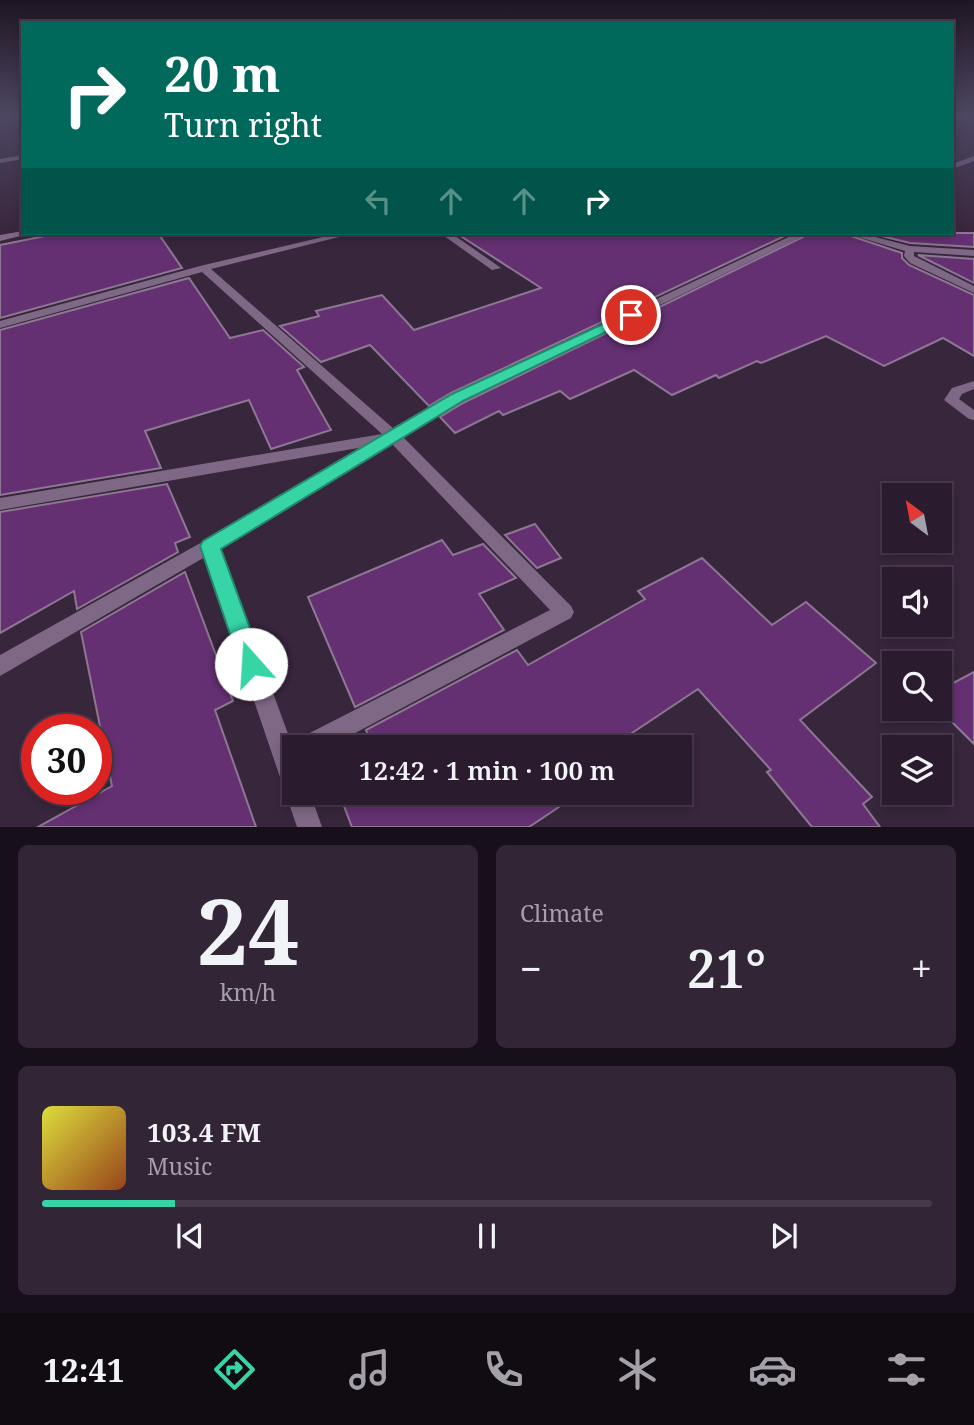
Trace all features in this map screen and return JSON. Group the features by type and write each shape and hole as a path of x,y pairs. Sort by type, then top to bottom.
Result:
{"street":[{"path":"0,161 21,157"},
{"path":"954,166 974,158"},
{"path":"0,238 21,234"},
{"path":"0,325 204,268 342,235"},
{"path":"447,235 496,268"},
{"path":"0,666 210,546 457,398 800,235"},
{"path":"858,235 910,249 974,253"},
{"path":"910,249 909,256 914,261 974,290"},
{"path":"204,268 394,437 564,612 329,735"},
{"path":"974,385 957,391 951,400 974,416"},
{"path":"0,504 394,437"},
{"path":"210,546 282,737"},
{"path":"302,805 310,827"}],"building":[{"path":"974,233 974,247 910,243 877,235"},
{"path":"50,235 159,235 182,268 0,318 0,245"},
{"path":"459,235 787,235 451,393 429,406 370,345 321,362 280,326 319,316 316,311 382,295 414,330 541,288"},
{"path":"807,235 848,235 902,253 902,258 909,265 974,295 974,356 943,338 884,366 826,336 719,378 716,375 672,395 634,370 570,399 560,391 503,415 499,411 455,433 440,417 463,403"},
{"path":"918,255 974,259 974,283"},
{"path":"189,278 230,338 263,330 304,367 297,370 331,430 271,449 249,400 145,431 161,468 0,495 0,330"},
{"path":"167,484 190,537 175,543 178,552 77,609 74,591 0,633 0,512"},
{"path":"535,524 561,558 537,568 505,535"},
{"path":"442,540 453,555 483,544 516,578 479,594 504,630 355,707 308,597"},
{"path":"702,558 772,625 806,602 876,663 800,720 872,797 863,804 880,827 812,827 767,772 771,770 698,689 629,735 368,735 366,730 517,650 528,665 645,599 638,591"},
{"path":"185,572 233,701 215,710 256,827 38,827 78,805 112,805 112,714 98,714 81,632"},
{"path":"974,672 974,744 951,721 952,684"},
{"path":"344,805 559,807 529,827 352,827"}],"route":[{"path":"251,664 210,546 457,398 631,315"}]}
